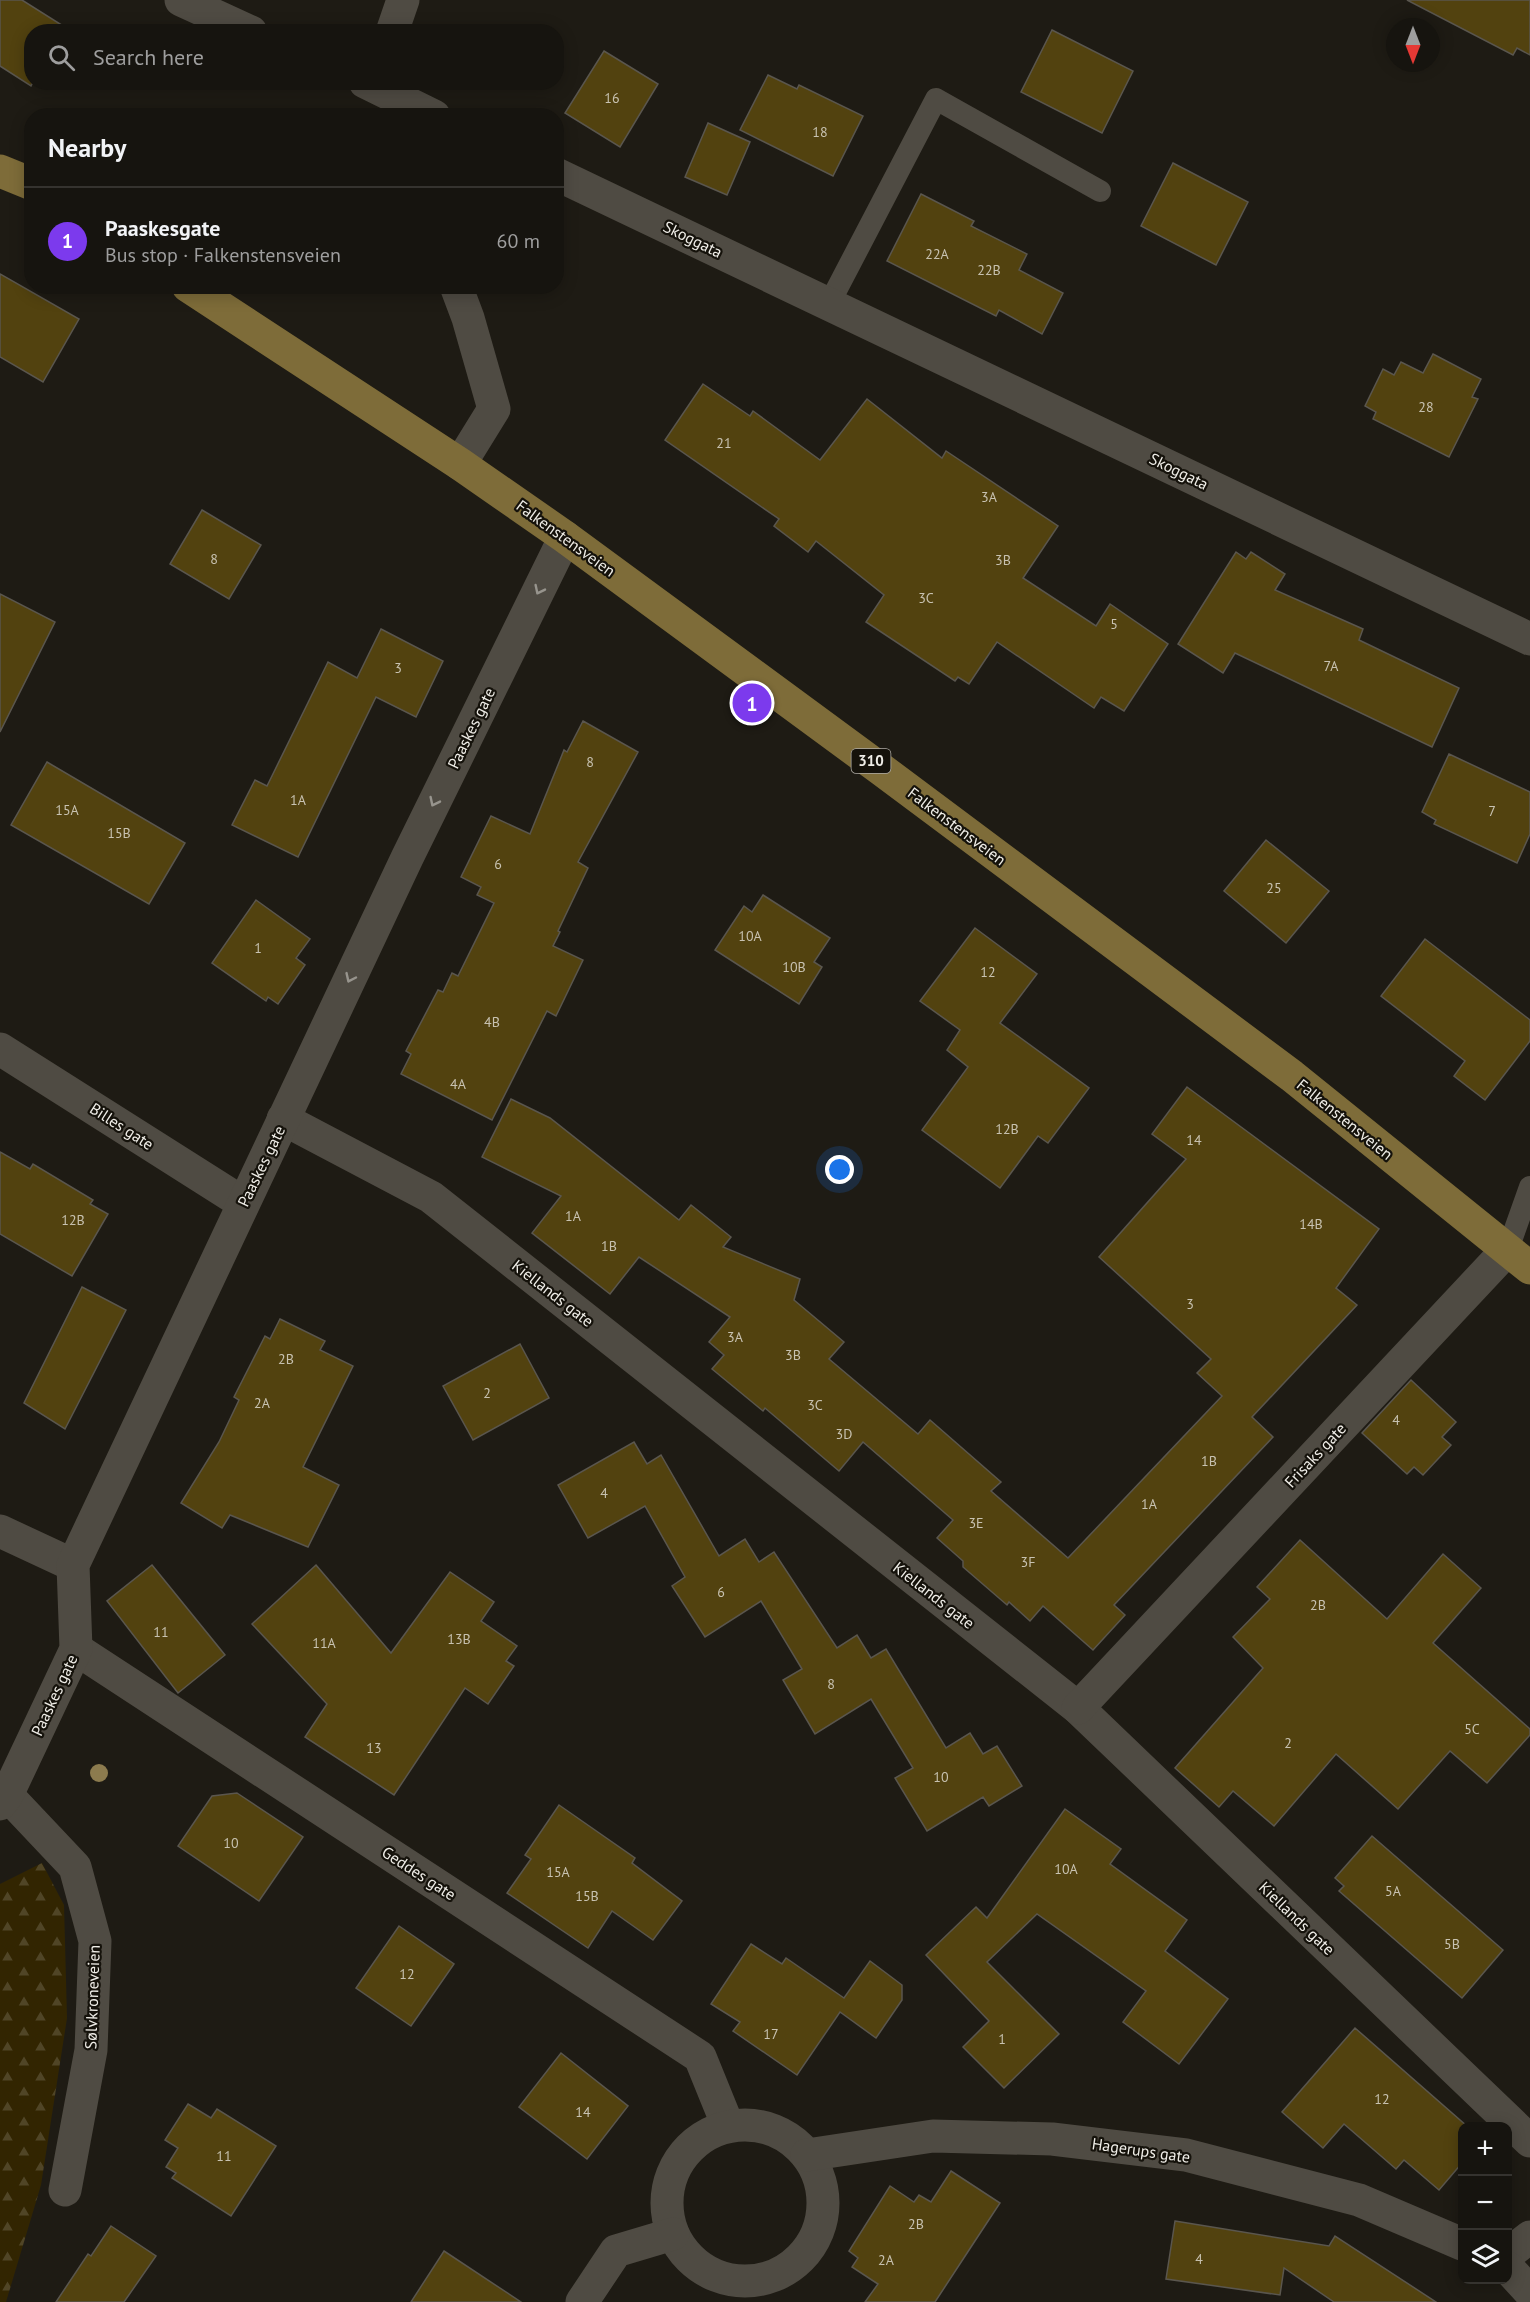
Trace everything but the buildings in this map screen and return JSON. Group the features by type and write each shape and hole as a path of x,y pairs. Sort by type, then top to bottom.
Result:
{"main road":[{"path":"0,171 24,181"},
{"name":"Falkenstensveien","path":"200,294 460,464 565,537 1292,1076 1519,1259"}],"street":[{"path":"181,0 234,24"},
{"path":"395,24 404,0"},
{"path":"384,90 418,108"},
{"name":"Skoggata","path":"564,178 1530,639"},
{"path":"459,294 494,409 460,464"},
{"name":"Paaskes gate","path":"4,1800 76,1649 74,1565 407,858 565,537"},
{"name":"Billes gate","path":"0,1049 243,1203"},
{"name":"Kiellands gate","path":"284,1119 431,1197 1078,1708 1530,2141"},
{"name":"Frisaks gate","path":"1078,1708 1519,1259"},
{"path":"0,1531 74,1565"},
{"name":"Geddes gate","path":"76,1649 700,2057 728,2127"},
{"name":"Sølvkroneveien","path":"4,1800 75,1867 95,1941 91,2050 65,2190"},
{"path":"759,2126 794,2141 807,2155 819,2175 824,2199 822,2222 818,2233 813,2244 798,2262 758,2292 706,2272 686,2256 673,2235 667,2212 667,2201 675,2167 688,2149 707,2135 728,2127 759,2126"},
{"name":"Hagerups gate","path":"807,2155 933,2136 1052,2139 1186,2155 1359,2200 1458,2242"},
{"path":"582,2302 616,2251 673,2235"},
{"path":"1512,2251 1530,2237"},
{"path":"1512,2272 1530,2292"}],"lane":[{"path":"829,304 936,99 1100,191"},
{"name":"Frisaks gate","path":"1519,1259 1530,1187"}],"green space":[{"path":"42,1863 64,1905 67,2018 41,2185 6,2302 0,2302 0,1884"}],"place":[{"name":"Paaskesgate","path":"752,703"}]}
